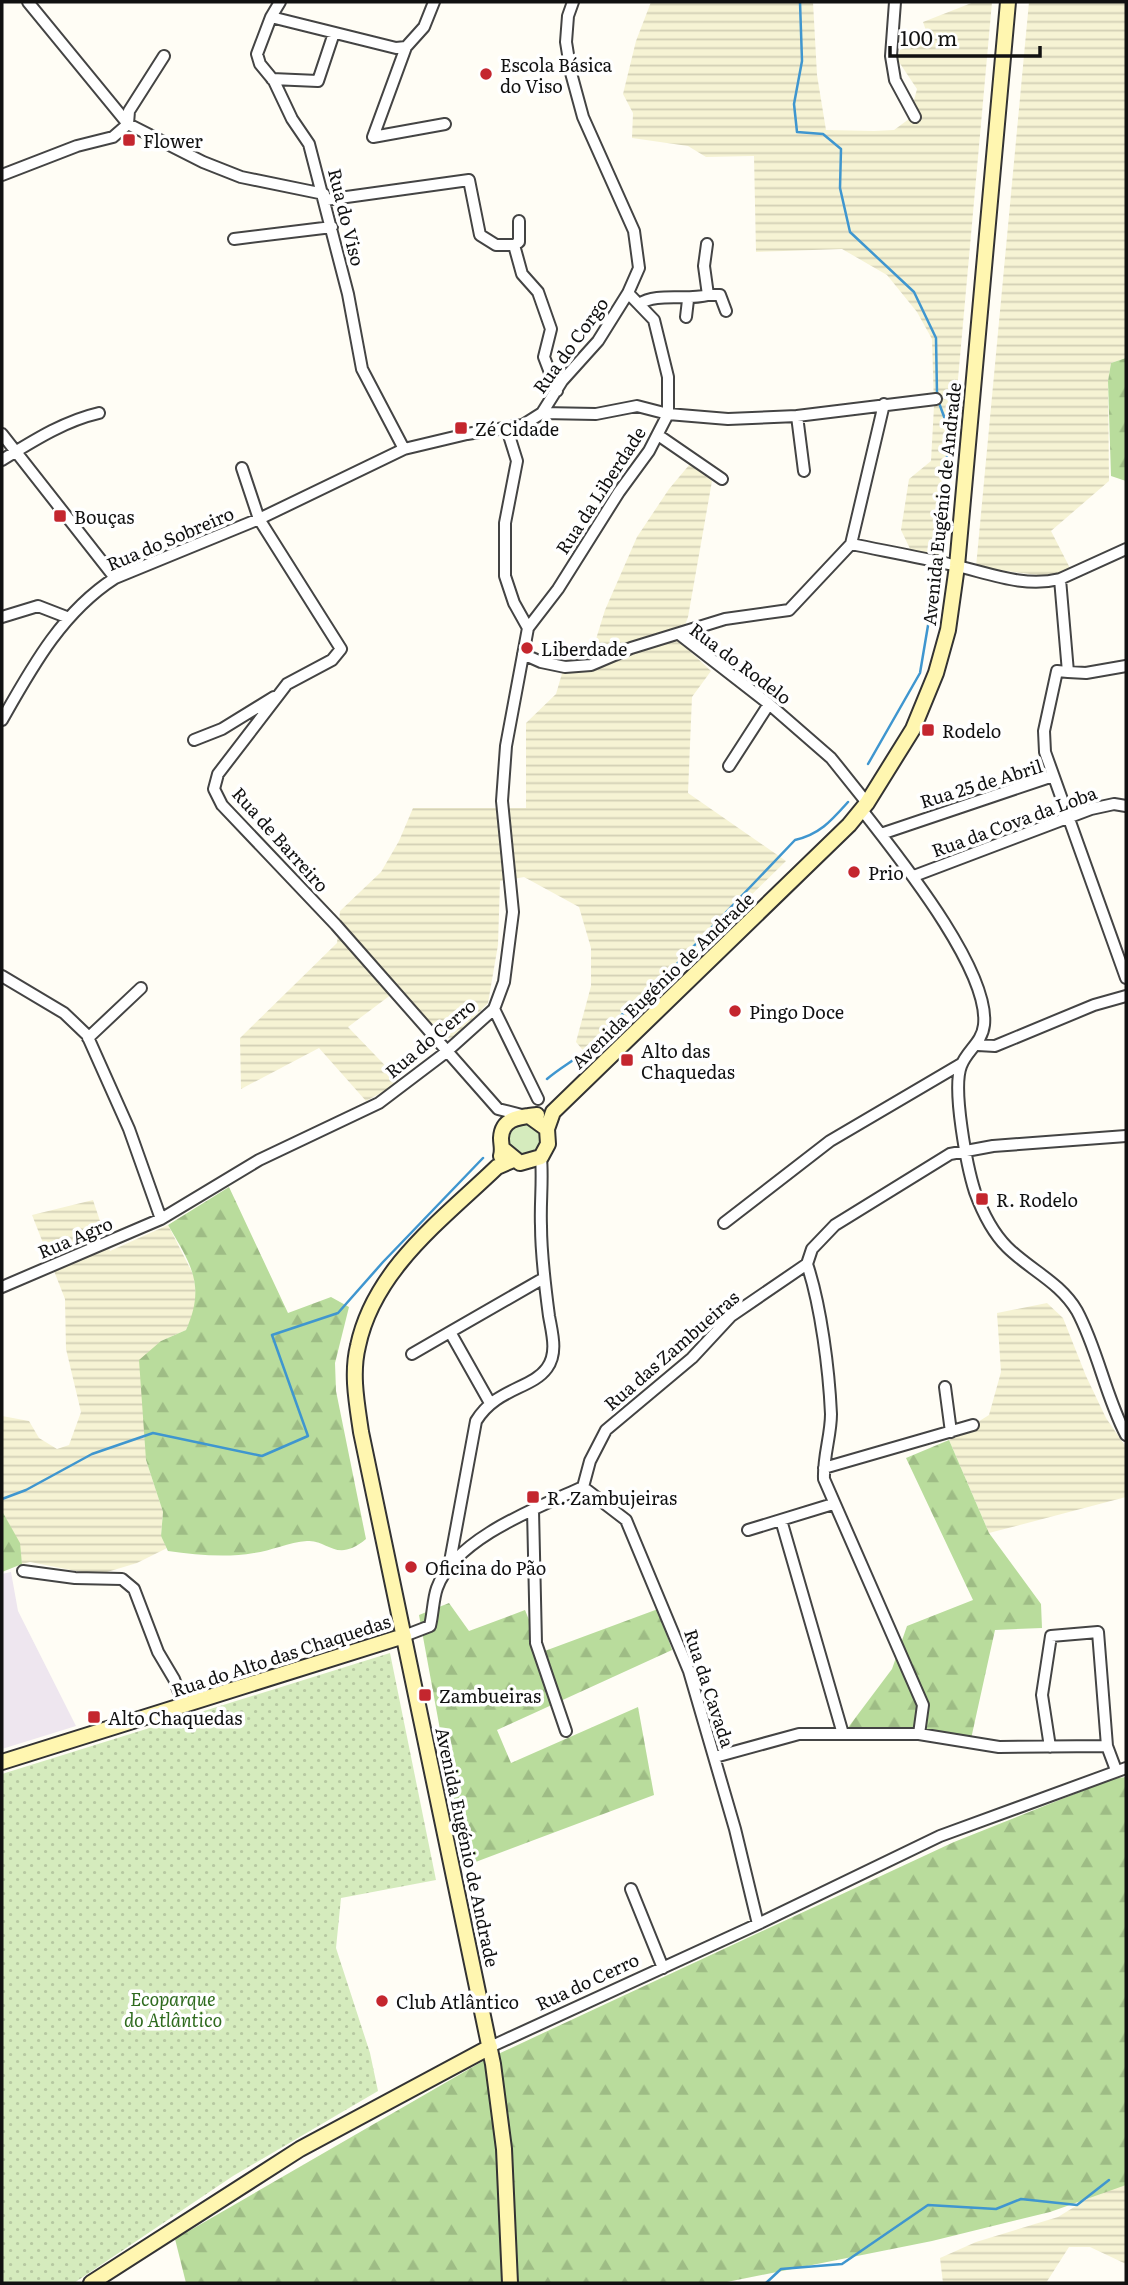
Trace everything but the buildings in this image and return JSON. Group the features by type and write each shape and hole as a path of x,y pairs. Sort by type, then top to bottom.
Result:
{"main road":[{"name":"Avenida Eugénio de Andrade","path":"510,2283 504,2149 490,2047 361,1432 355,1388 357,1348 367,1315 391,1273 405,1256 497,1167 517,1153 548,1144 547,1129 552,1112 865,807 913,729 936,673 948,630 957,566 1008,2"},
{"path":"526,1116 552,1112"},
{"name":"Avenida Eugénio de Andrade","path":"517,1153 508,1122 526,1116"},
{"path":"526,1116 547,1129"},
{"name":"Rua do Alto das Chaquedas","path":"2,1762 404,1636"},
{"name":"Rua do Cerro","path":"91,2283 300,2149 490,2047"}],"street":[{"path":"28,2 128,124 203,162 241,177 324,197 469,180 480,235 496,245 514,245 519,242 521,234 519,221"},
{"name":"Rua do Viso","path":"280,2 271,17 257,54 260,64 272,79 309,144 348,294 362,369 404,449"},
{"path":"434,2 424,27 406,47 373,137 445,124"},
{"name":"Rua do Corgo","path":"404,449 467,434 523,425 542,413 598,341 628,293 639,268 639,247 635,231 583,117 566,42 568,16 573,2"},
{"path":"895,2 891,56 895,80 915,117"},
{"path":"271,17 396,48 406,47"},
{"path":"272,79 318,81 334,33"},
{"path":"2,175 76,146 113,137 128,124 128,111 164,56"},
{"path":"234,239 332,227"},
{"path":"707,244 704,266 708,295"},
{"path":"514,245 522,274 538,292 551,329 544,357 557,391"},
{"path":"628,293 639,304 648,298 688,300 720,295 726,310"},
{"path":"686,317 688,300"},
{"name":"Rua da Liberdade","path":"528,628 558,590 658,435 668,414 668,377 654,320 639,304"},
{"path":"542,413 596,414 637,406 668,414 727,419 797,416 936,399"},
{"path":"679,634 725,619 789,610 850,544 884,404"},
{"path":"2,460 35,439 82,417 99,413"},
{"path":"797,416 804,471"},
{"path":"507,429 517,461 505,523 506,576 514,603 528,628"},
{"path":"2,434 115,578"},
{"path":"658,435 722,479"},
{"name":"Rua do Sobreiro","path":"2,720 43,649 95,590 115,578 259,519 404,449"},
{"path":"242,468 259,519"},
{"name":"Rua de Barreiro","path":"259,519 341,649 331,660 287,684 218,774 214,789 222,805 337,925 445,1053 498,1109"},
{"path":"850,544 957,566 1005,579 1049,582 1126,549"},
{"path":"1060,579 1068,672"},
{"path":"2,617 38,606 69,618"},
{"name":"Rua do Cerro","path":"162,1219 259,1160 379,1103 445,1053 494,1009 504,982 513,912 502,801 506,746 528,628"},
{"name":"Rua do Rodelo","path":"523,653 541,662 565,667 591,664 679,634 769,704 831,758 881,834 914,876 958,946 983,1008 984,1026 978,1045"},
{"path":"1053,776 1045,752 1044,732 1057,671 1086,673 1126,666"},
{"path":"194,740 222,729 278,696"},
{"path":"729,766 769,704"},
{"name":"Rua 25 de Abril","path":"881,834 1053,776 1126,978"},
{"name":"Rua da Cova da Loba","path":"914,876 1067,817 1114,804 1126,806"},
{"path":"2,976 64,1013 88,1038 124,1117 162,1219"},
{"path":"88,1038 141,988"},
{"path":"724,1223 830,1141 961,1064 978,1045 995,1046 1094,1005 1126,996"},
{"path":"494,1009 538,1098"},
{"path":"961,1064 959,1114 975,1191 989,1223 1007,1246 1060,1288 1076,1311 1111,1406 1126,1435"},
{"path":"498,1109 526,1116"},
{"path":"449,1567 474,1429 484,1407 545,1371 552,1360 554,1347 544,1278 541,1228 543,1178 517,1153 498,1109"},
{"name":"Rua das Zambueiras","path":"583,1487 590,1461 606,1430 692,1358 731,1316 807,1264 812,1249 835,1225 950,1154 1126,1136"},
{"name":"Rua Agro","path":"2,1287 162,1219"},
{"path":"807,1264 816,1293 831,1414 824,1479 923,1705 919,1734"},
{"path":"412,1354 544,1278"},
{"path":"450,1332 490,1403"},
{"path":"945,1387 951,1432"},
{"path":"824,1468 973,1425"},
{"path":"449,1567 502,1525 583,1487"},
{"name":"Rua da Cavada","path":"583,1487 626,1520 689,1671 715,1757 758,1924"},
{"path":"748,1530 833,1504"},
{"path":"533,1510 536,1643 566,1731"},
{"path":"781,1520 843,1734"},
{"name":"Rua do Alto das Chaquedas","path":"404,1636 430,1626 437,1588 449,1567"},
{"path":"23,1571 75,1578 122,1579 134,1589 158,1652 174,1679 184,1705"},
{"path":"1050,1746 1042,1695 1051,1636 1098,1632 1107,1746 1121,1769"},
{"path":"715,1757 799,1734 919,1734 999,1747 1107,1746"},
{"name":"Rua do Cerro","path":"490,2047 758,1924 940,1836 1121,1769"},
{"path":"631,1889 663,1968"}],"shaded area":[{"path":"651,2 813,2 817,75 826,130 874,131 894,130 909,119 917,89 897,59 900,50 929,39 923,22 974,2 992,2 947,501 939,560 913,555 901,530 909,479 931,461 934,406 932,339 917,312 887,275 842,249 756,252 754,156 706,157 688,146 632,138 633,113 623,94 636,41"},
{"path":"1029,2 1126,2 1126,358 1111,363 1108,381 1109,481 1051,531 1072,572 1054,577 976,567"},
{"path":"690,464 712,481 688,617 679,641 711,671 692,697 688,793 786,861 587,1055 576,1042 591,986 591,948 579,907 524,877 500,881 498,945 488,1003 455,1037 439,1040 396,991 348,1027 401,1082 366,1101 319,1048 241,1089 240,1038 337,943 340,911 381,872 399,841 413,808 526,808 526,723 556,694 563,670 587,668 605,610 637,537 669,489"},
{"path":"93,1200 110,1251 168,1225 194,1276 197,1306 186,1330 161,1341 146,1460 163,1512 161,1536 167,1548 137,1563 97,1575 30,1562 22,1564 19,1543 2,1511 2,1416 29,1421 39,1438 57,1449 69,1445 81,1412 66,1349 65,1299 32,1215"},
{"path":"1047,1303 1063,1318 1106,1418 1126,1447 1126,1497 989,1533 949,1440 989,1415 1001,1372 997,1313"},
{"path":"11,1572 18,1611 76,1726 2,1749 2,1574"},
{"path":"1126,2175 1126,2264 1090,2247 1069,2247 1046,2283 943,2283 940,2258 976,2242 1058,2217"}],"green space":[{"path":"1126,358 1126,481 1111,476 1108,381 1111,363"},
{"path":"525,1122 537,1127 542,1139 537,1151 525,1156 513,1151 508,1139 513,1127"},
{"path":"229,1187 288,1313 331,1297 349,1307 335,1363 336,1391 366,1539 347,1550 307,1541 244,1555 200,1555 168,1551 161,1536 163,1512 146,1460 139,1360 161,1341 186,1330 195,1301 189,1264 168,1225"},
{"path":"949,1440 989,1533 1041,1604 1042,1628 995,1630 969,1748 901,1738 838,1741 892,1669 907,1626 973,1600 906,1458"},
{"path":"2,1511 20,1543 22,1564 2,1572"},
{"path":"449,1603 469,1631 525,1610 542,1652 658,1609 672,1650 497,1730 511,1763 638,1707 654,1795 465,1866 419,1615"},
{"name":"Ecoparque do Atlântico","path":"390,1653 436,1880 341,1898 336,1948 370,2053 378,2091 233,2176 74,2283 2,2283 2,1774"},
{"path":"1126,1777 1126,2185 1050,2212 932,2241 722,2283 186,2283 175,2239 483,2061 954,1842 1112,1779"}],"waterway":[{"path":"800,2 802,61 794,104 797,132 823,134 841,149 840,188 850,232 914,292 936,338 937,394"},
{"path":"939,403 949,430 941,537"},
{"path":"868,764 920,673 936,578"},
{"path":"547,1079 593,1045 604,1031 670,971 795,840 818,830 848,802"},
{"path":"2,1499 26,1490 92,1454 153,1433 262,1456 308,1436 272,1335 338,1313 483,1158"},
{"path":"766,2283 781,2269 842,2264 928,2205 996,2209 1021,2199 1077,2205 1109,2180"}],"place":[{"name":"Escola Básica do Viso","path":"486,74"},
{"name":"Flower","path":"129,140"},
{"name":"Zé Cidade","path":"461,428"},
{"name":"Bouças","path":"60,516"},
{"name":"Liberdade","path":"527,648"},
{"name":"Rodelo","path":"928,730"},
{"name":"Prio","path":"854,872"},
{"name":"Pingo Doce","path":"735,1011"},
{"name":"Alto das Chaquedas","path":"627,1060"},
{"name":"R. Rodelo","path":"982,1199"},
{"name":"R. Zambujeiras","path":"533,1497"},
{"name":"Oficina do Pão","path":"411,1567"},
{"name":"Zambueiras","path":"425,1695"},
{"name":"Alto Chaquedas","path":"94,1717"},
{"name":"Club Atlântico","path":"382,2001"}]}
